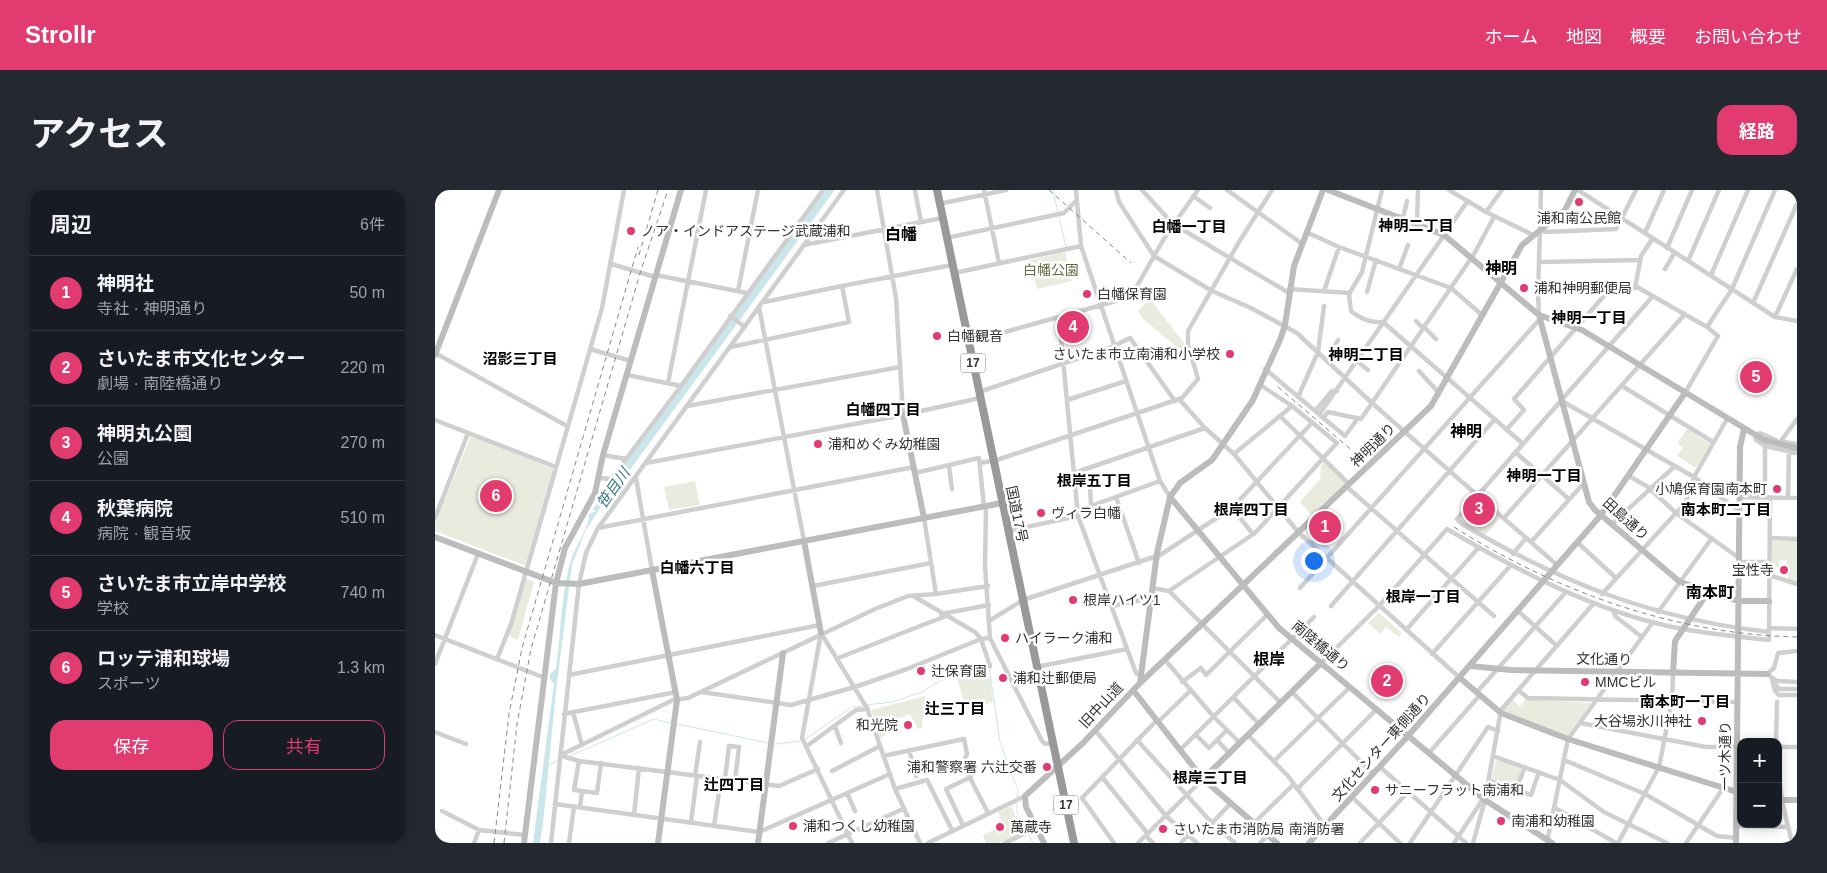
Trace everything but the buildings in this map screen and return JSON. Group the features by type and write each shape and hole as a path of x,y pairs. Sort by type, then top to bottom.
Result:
{"highway":[{"name":"国道17号","path":"937,190 1074,843"}],"street":[{"path":"499,190 435,353 567,426"},
{"path":"497,659 511,624 589,349 611,264 624,190"},
{"path":"524,843 534,747 558,583 565,548 592,499 603,455 681,190"},
{"path":"668,383 706,190"},
{"path":"737,291 758,190"},
{"path":"598,478 611,479 823,190"},
{"path":"551,843 577,584 586,553 598,528 731,347 743,326 764,302 844,190"},
{"path":"877,190 893,276 903,415 924,518 936,594"},
{"path":"915,190 921,222"},
{"path":"939,204 984,192 1006,190"},
{"path":"1075,190 1081,246 1160,481 1170,497 1180,483 1212,460 1250,406 1285,325 1289,291 1301,243 1323,190"},
{"path":"1116,190 1119,202 1154,256 1212,291 1285,325 1297,333 1345,379 1557,565"},
{"path":"1142,190 1173,224 1230,259 1289,291 1350,293"},
{"path":"969,342 1116,301 1137,286 1173,224 1198,190"},
{"path":"1227,190 1301,243"},
{"path":"980,463 993,461 1177,400 1194,387 1198,379 1189,344 1188,331 1273,190"},
{"path":"1328,190 1444,235 1539,317 1577,328 1743,429 1773,443 1797,446"},
{"path":"1382,190 1362,272 1350,293 1351,311 1360,319 1374,323 1383,322 1522,443"},
{"path":"1417,224 1418,190"},
{"path":"1449,190 1485,212 1533,235"},
{"path":"1485,212 1502,190"},
{"path":"1300,588 1539,317 1541,190"},
{"path":"1577,190 1775,318 1797,321"},
{"name":"神明通り","path":"1140,683 1299,534 1431,406 1522,245 1565,210 1577,190"},
{"path":"1540,230 1546,232 1616,229 1636,190"},
{"path":"1645,233 1664,190"},
{"path":"1667,248 1692,190"},
{"path":"1688,261 1719,190"},
{"path":"1711,275 1748,190"},
{"path":"1707,327 1732,289 1775,190"},
{"path":"984,192 999,264"},
{"path":"1193,196 1210,208"},
{"path":"946,238 1064,213 1077,201"},
{"path":"1403,218 1407,201"},
{"path":"1322,415 1383,322 1467,202"},
{"path":"1753,303 1797,204"},
{"path":"1265,369 1345,436 1372,403 1451,288 1471,258 1494,216"},
{"path":"804,245 942,218"},
{"path":"1306,232 1339,247 1451,288 1482,315"},
{"path":"1635,288 1640,260 1653,238"},
{"path":"1399,269 1408,245"},
{"path":"764,302 893,276 999,264 1081,246"},
{"path":"1324,291 1339,247"},
{"path":"1665,269 1675,252"},
{"path":"1367,292 1376,260"},
{"path":"1539,262 1640,260"},
{"path":"611,264 655,276 747,294"},
{"path":"1775,318 1797,268"},
{"path":"1791,282 1797,285"},
{"path":"731,347 849,322 842,286"},
{"path":"1538,293 1637,287 1707,327 1718,336 1685,392"},
{"path":"1507,429 1524,410 1514,398 1610,289"},
{"path":"1653,296 1457,519 1462,524 1513,554 1602,594 1658,612 1688,619 1739,628 1797,629"},
{"path":"1298,397 1318,352 1324,306"},
{"path":"759,307 821,633 802,738 833,799 852,843"},
{"path":"1504,518 1685,314"},
{"path":"731,317 743,326"},
{"name":"田島通り","path":"1539,317 1589,502 1601,515 1680,582 1738,601 1769,601"},
{"path":"1059,318 1078,513 1136,673 1139,674"},
{"path":"1415,321 1436,339"},
{"path":"646,464 903,415 979,395 1114,346 1130,338 1177,400 1234,454 1299,534 1432,654 1501,713 1568,739 1737,792"},
{"path":"1327,360 1338,340"},
{"path":"589,349 631,361"},
{"path":"1357,361 1368,370"},
{"path":"687,406 900,367"},
{"path":"1419,371 1439,393"},
{"path":"627,375 681,386"},
{"path":"1067,400 1126,381"},
{"path":"1169,591 1253,534 1337,443 1292,406 1259,384"},
{"path":"1622,386 1713,442"},
{"path":"1315,411 1332,391 1337,392"},
{"name":"文化センター東側通り","path":"1309,843 1381,767 1601,515 1685,392"},
{"path":"1561,400 1694,477 1739,511"},
{"path":"1234,454 1292,406"},
{"path":"1322,415 1328,412 1358,418"},
{"path":"1281,416 1324,458 1348,486 1494,616"},
{"path":"1331,606 1495,419"},
{"path":"1602,594 1686,502 1694,477 1727,419"},
{"path":"1781,441 1797,419"},
{"path":"435,420 556,467"},
{"path":"989,621 1023,600 1156,557 1232,508 1310,425"},
{"path":"1074,473 1205,428"},
{"name":"一ツ木通り","path":"1739,738 1739,511 1740,447 1743,429"},
{"path":"435,518 468,433"},
{"path":"1755,435 1760,433 1797,446"},
{"path":"1755,435 1756,440 1765,446 1797,453"},
{"path":"1138,843 1379,606 1447,529 1511,565 1566,592 1614,611 1682,629 1769,640 1770,538 1765,446"},
{"path":"1515,452 1569,498"},
{"path":"1789,452 1789,498"},
{"path":"603,455 626,458"},
{"path":"598,528 794,489 949,466 979,458 985,507 985,566 991,638 1042,741 1045,744 1053,743"},
{"path":"949,466 952,489"},
{"path":"1613,524 1674,467"},
{"path":"1629,476 1650,489 1677,513 1739,560 1769,562"},
{"path":"635,478 677,696 658,843"},
{"path":"1008,531 1078,513 1091,506 1160,481"},
{"path":"1531,542 1584,482"},
{"path":"1090,484 1091,506"},
{"path":"1116,497 1139,563"},
{"name":"南陸橋通り","path":"1170,497 1267,615 1293,639 1484,800 1549,842"},
{"name":"旧中山道","path":"1025,796 1058,767 1140,683 1139,674 1156,557 1170,497"},
{"path":"1740,497 1797,498"},
{"path":"435,537 558,583 577,584 1002,503"},
{"path":"1232,508 1253,534"},
{"path":"1513,554 1526,538"},
{"path":"1658,612 1712,538"},
{"path":"1770,538 1797,539"},
{"path":"1577,542 1616,578"},
{"path":"1406,630 1479,548"},
{"path":"435,664 478,554"},
{"path":"813,586 931,563"},
{"path":"1432,654 1511,565"},
{"path":"1769,575 1797,584"},
{"path":"564,714 677,696 688,698 821,633 908,596 915,597 987,586"},
{"path":"1153,588 1169,591 1281,703"},
{"path":"1429,753 1566,592"},
{"path":"1555,808 1617,843 1659,767 1672,700 1675,641 1688,619 1708,592"},
{"path":"915,597 975,632 981,638 990,666"},
{"path":"1112,606 1151,598"},
{"path":"1473,843 1489,780 1501,713 1518,690 1595,603"},
{"path":"838,658 943,615 989,605"},
{"path":"1518,611 1557,646"},
{"path":"1614,611 1615,616 1642,637"},
{"path":"1182,682 1201,668 1206,675 1267,615"},
{"path":"1180,750 1314,617"},
{"path":"1549,842 1568,739 1653,622"},
{"path":"569,675 820,625"},
{"path":"821,633 868,709 895,789 920,843"},
{"path":"435,635 545,678"},
{"path":"700,692 791,705 855,687 907,669 981,638 991,638"},
{"path":"1036,667 1127,649"},
{"path":"1768,675 1774,668 1776,658 1780,652 1797,652"},
{"path":"758,843 783,653"},
{"path":"1165,660 1190,691 1241,743"},
{"name":"文化通り","path":"1470,666 1499,670 1768,675"},
{"path":"1768,675 1779,682 1797,682"},
{"path":"1768,675 1779,689 1797,688"},
{"path":"1768,675 1777,693 1797,695"},
{"path":"1274,761 1350,687"},
{"path":"1133,690 1203,779 1277,843"},
{"path":"1518,690 1527,698 1738,702"},
{"path":"1114,843 1082,798 1137,740 1190,691"},
{"path":"1292,692 1373,774"},
{"path":"561,755 677,696"},
{"path":"1234,698 1259,724"},
{"path":"1776,738 1777,702"},
{"path":"807,746 857,710 868,709"},
{"path":"1254,823 1343,744 1377,709"},
{"path":"573,712 582,745"},
{"path":"1580,723 1706,747 1737,747"},
{"path":"835,726 841,743"},
{"path":"1410,843 1488,727 1498,731"},
{"path":"1095,730 1166,816 1197,843"},
{"path":"1196,734 1209,748 1227,730"},
{"path":"435,732 466,744"},
{"path":"1248,735 1296,786 1325,826"},
{"path":"883,756 964,739 967,754 963,764 988,813"},
{"path":"1137,740 1213,823 1235,843"},
{"path":"1217,740 1229,754"},
{"path":"691,822 699,742"},
{"path":"714,826 729,746 739,747 735,781"},
{"path":"832,771 880,746"},
{"path":"1782,747 1797,747"},
{"path":"909,750 917,776"},
{"path":"561,755 579,760 779,786 818,769"},
{"path":"1493,756 1560,780 1604,812 1667,843"},
{"path":"579,760 574,790 597,793 601,763"},
{"path":"1564,760 1645,794 1717,836 1736,840"},
{"path":"1381,767 1466,843"},
{"path":"1517,789 1525,767"},
{"path":"634,815 639,768"},
{"path":"1489,780 1531,795 1539,772"},
{"path":"555,804 759,832 890,774"},
{"path":"963,824 946,788 971,777"},
{"path":"1102,777 1153,843"},
{"path":"895,789 927,780 952,830"},
{"path":"1686,843 1723,788"},
{"path":"580,808 583,791"},
{"path":"1360,843 1409,792"},
{"path":"847,793 855,811"},
{"path":"929,843 963,824 1025,796 1027,807 1044,843"},
{"path":"1352,797 1400,843"},
{"path":"1782,800 1797,799"},
{"path":"1454,843 1484,800"},
{"path":"1213,823 1231,803"},
{"path":"1782,804 1791,841 1797,839"},
{"path":"569,843 573,807"},
{"path":"828,843 903,809"},
{"path":"443,811 479,830 525,835"},
{"name":"一ツ木通り","path":"1736,840 1737,826"},
{"path":"1782,827 1788,827"},
{"path":"474,843 479,830"},
{"path":"1005,843 1026,833"},
{"path":"1181,843 1188,835"},
{"path":"1260,843 1268,835"}],"green space":[{"name":"白幡公園","path":"1065,252 1072,281 1037,289 1030,260"},
{"path":"1147,295 1187,347 1184,353 1143,319 1138,311 1146,303 1144,299"},
{"path":"1687,429 1710,444 1696,468 1677,456 1683,448 1677,443"},
{"path":"471,436 554,469 526,566 435,531 435,523"},
{"path":"1325,461 1347,483 1312,516 1300,502 1320,479 1321,466"},
{"path":"695,481 700,505 669,510 664,487"},
{"path":"1477,499 1500,518 1484,536 1460,520"},
{"path":"1797,540 1797,583 1788,580 1787,561 1779,560 1779,567 1772,567 1772,541"},
{"path":"526,578 534,582 518,640 508,636"},
{"path":"1379,613 1402,633 1399,637 1386,627 1381,634 1368,623"},
{"path":"978,670 980,680 990,678 993,702 966,709 956,674"},
{"path":"925,696 922,728 918,729 910,714 887,722 889,732 880,739 871,710"},
{"path":"1512,699 1520,706 1526,699 1591,703 1567,736 1504,711"},
{"path":"1496,759 1522,769 1516,787 1492,778"},
{"name":"萬蔵寺","path":"1012,806 1016,820 1023,832 1000,843 986,843 983,835 1003,826 998,812"}],"water":[{"name":"笹目川","path":"616,480 586,530 572,564 556,691 543,824 540,843 533,843 554,684 550,679 550,674 556,669 563,599 568,572 573,555 588,523 589,514 596,511 593,509"}],"waterway":[{"name":"笹目川","path":"611,489 830,190"},
{"path":"1053,190 1058,213"},
{"path":"1059,217 1066,247"},
{"path":"866,705 892,702 922,692 949,675 989,667 1000,742 1018,790 1017,799"},
{"path":"804,740 852,707 863,706"},
{"path":"570,756 654,719 670,723"},
{"path":"677,724 768,743"},
{"path":"775,744 800,741"},
{"path":"549,765 557,761"},
{"path":"1017,803 1017,812 1033,843"}],"railway":[{"path":"639,255 658,190"},
{"path":"504,843 517,724 531,649 641,270 668,190"},
{"path":"1049,190 1131,263"},
{"path":"494,843 509,714 522,648 638,247"},
{"path":"1278,387 1355,453"},
{"path":"1454,527 1534,571 1575,590 1618,605 1706,628 1751,634 1797,637"}],"place":[{"name":"浦和南公民館","path":"1579,202"},
{"name":"ノア・インドアステージ武蔵浦和","path":"631,231"},
{"name":"浦和神明郵便局","path":"1524,288"},
{"name":"白幡保育園","path":"1087,294"},
{"name":"秋葉病院","path":"1073,327"},
{"name":"白幡観音","path":"937,336"},
{"name":"さいたま市立南浦和小学校","path":"1230,354"},
{"name":"さいたま市立岸中学校","path":"1756,377"},
{"name":"浦和めぐみ幼稚園","path":"818,444"},
{"name":"小鳩保育園南本町","path":"1777,489"},
{"name":"ロッテ浦和球場","path":"496,496"},
{"name":"神明丸公園","path":"1479,509"},
{"name":"ヴィラ白幡","path":"1041,513"},
{"name":"神明社","path":"1325,527"},
{"name":"宝性寺","path":"1784,570"},
{"name":"根岸ハイツ1","path":"1073,600"},
{"name":"ハイラーク浦和","path":"1005,638"},
{"name":"辻保育園","path":"921,671"},
{"name":"浦和辻郵便局","path":"1003,678"},
{"name":"さいたま市文化センター","path":"1387,681"},
{"name":"MMCビル","path":"1585,682"},
{"name":"大谷場氷川神社","path":"1702,721"},
{"name":"和光院","path":"908,725"},
{"name":"浦和警察署 六辻交番","path":"1047,767"},
{"name":"サニーフラット南浦和","path":"1375,790"},
{"name":"南浦和幼稚園","path":"1501,821"},
{"name":"浦和つくし幼稚園","path":"793,826"},
{"name":"萬蔵寺","path":"1000,827"},
{"name":"さいたま市消防局 南消防署","path":"1163,829"}],"district":[{"name":"神明二丁目","path":"1416,225"},
{"name":"白幡一丁目","path":"1189,226"},
{"name":"白幡","path":"901,234"},
{"name":"神明","path":"1501,268"},
{"name":"神明一丁目","path":"1589,317"},
{"name":"神明二丁目","path":"1366,354"},
{"name":"沼影三丁目","path":"520,358"},
{"name":"白幡四丁目","path":"883,409"},
{"name":"神明","path":"1466,431"},
{"name":"神明一丁目","path":"1544,475"},
{"name":"根岸五丁目","path":"1094,480"},
{"name":"根岸四丁目","path":"1251,509"},
{"name":"南本町二丁目","path":"1726,509"},
{"name":"白幡六丁目","path":"697,567"},
{"name":"南本町","path":"1710,592"},
{"name":"根岸一丁目","path":"1423,596"},
{"name":"根岸","path":"1269,659"},
{"name":"南本町一丁目","path":"1685,701"},
{"name":"辻三丁目","path":"955,708"},
{"name":"根岸三丁目","path":"1210,777"},
{"name":"辻四丁目","path":"734,784"}]}
